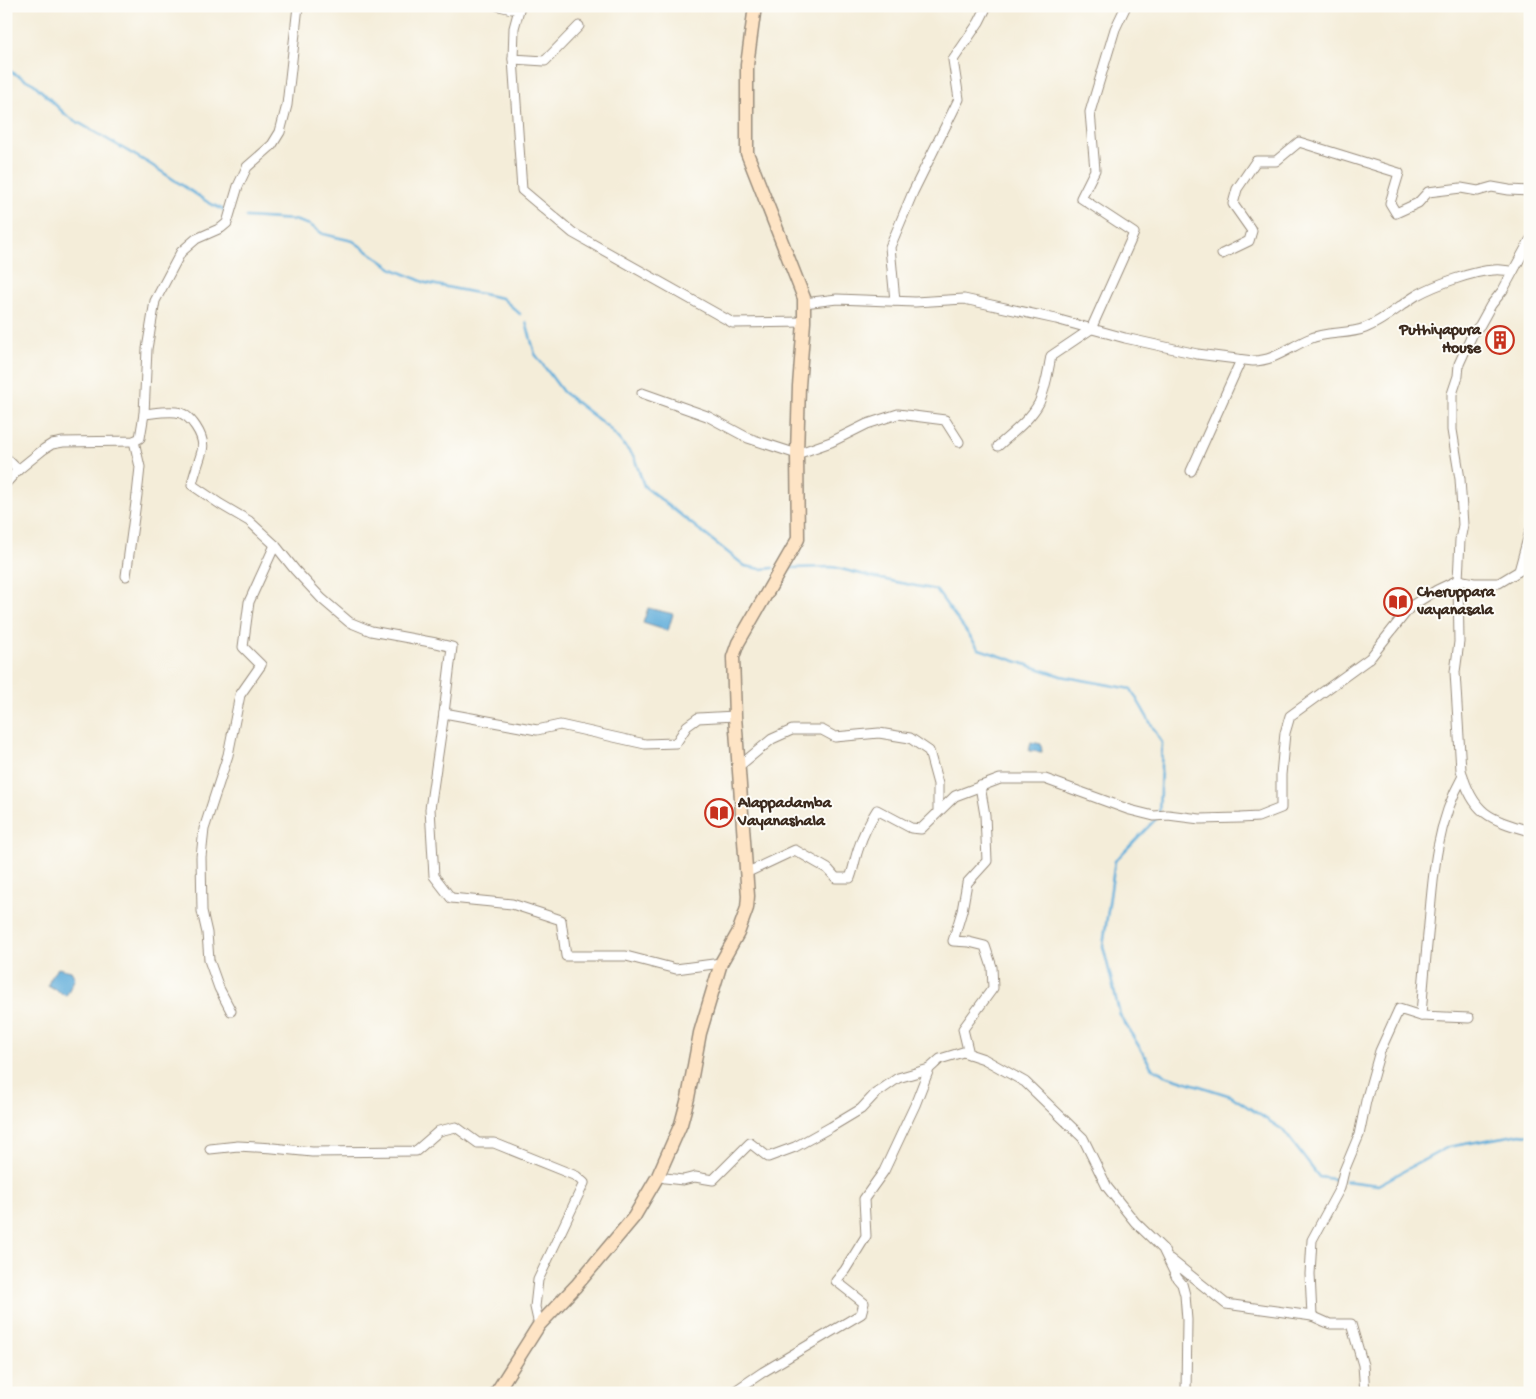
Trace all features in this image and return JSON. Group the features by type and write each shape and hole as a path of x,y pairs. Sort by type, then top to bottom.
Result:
{"street":[{"path":"6,483 18,470 52,444 63,442 134,441 140,438 144,414 147,349 155,301 181,252 196,239 228,223 238,186 247,167 272,145 280,132 287,105 298,6"},
{"path":"499,6 516,8 513,59 522,190 573,233 733,323 804,322"},
{"path":"496,1393 539,1325 576,1286 634,1217 658,1176 681,1124 688,1098 700,1033 721,963 738,933 747,908 735,716 734,657 738,643 798,539 797,454 799,386 804,322 804,298 747,153 747,65 755,6"},
{"path":"895,301 890,246 913,192 959,99 953,60 980,22 987,6"},
{"path":"998,446 1024,422 1038,403 1051,356 1091,329 1134,233 1081,198 1095,170 1090,112 1115,29 1126,6"},
{"path":"513,59 545,61 579,26"},
{"path":"1222,254 1249,241 1252,231 1233,204 1237,189 1256,161 1276,161 1299,142 1399,173 1390,203 1396,213 1418,203 1428,192 1462,188 1478,191 1492,187 1530,191"},
{"path":"1530,240 1503,290 1473,333 1459,364 1458,376 1452,394 1452,430 1460,479 1463,518 1458,580 1459,642 1455,672 1462,776 1465,785 1480,810 1493,819 1530,831"},
{"path":"804,303 837,299 915,302 964,299 1056,319 1125,338 1197,354 1262,361 1270,359 1319,335 1359,330 1378,323 1417,296 1436,286 1494,270 1513,272"},
{"path":"1191,470 1241,360"},
{"path":"642,393 707,416 748,438 797,454 831,442 868,424 898,414 945,420 959,442"},
{"path":"144,414 178,412 200,430 203,449 193,475 192,485 249,521 275,545 322,599 349,622 372,631 436,643 452,648 430,809 434,876 451,898 512,904 561,920 566,956 626,956 676,969 721,963"},
{"path":"126,576 140,467 134,441"},
{"path":"6,458 18,470"},
{"path":"746,873 795,850 828,869 836,878 850,878 855,867 859,847 877,810 911,828 921,828 955,796 1000,779 1045,779 1130,810 1154,816 1200,819 1258,817 1281,808 1281,775 1285,733 1290,716 1370,658 1411,606 1458,580 1474,584 1499,584 1519,571 1530,531"},
{"path":"231,1011 218,988 209,960 207,933 202,911 201,857 204,828 228,755 240,695 261,665 243,647 249,602 275,545"},
{"path":"1520,569 1530,571"},
{"path":"444,712 537,730 560,725 645,744 676,742 687,726 698,718 735,716"},
{"path":"738,767 772,739 792,730 822,730 836,737 879,733 910,738 929,751 938,784 938,811"},
{"path":"1421,1016 1431,896 1439,838 1454,791 1462,776"},
{"path":"969,1054 963,1029 992,988 992,967 986,946 954,941 967,883 987,861 985,815 980,786"},
{"path":"1312,1316 1310,1274 1312,1240 1340,1188 1344,1170 1359,1135 1380,1051 1399,1009 1421,1016 1469,1018"},
{"path":"658,1176 683,1180 695,1177 713,1180 750,1142 768,1157 795,1147 861,1109 875,1094 898,1078 929,1069 940,1060 963,1052 984,1059 1025,1082 1083,1138 1107,1187 1135,1222 1163,1249 1177,1278 1182,1284 1185,1295 1187,1320 1186,1393"},
{"path":"732,1393 763,1372 861,1314 864,1303 836,1281 866,1236 864,1199 884,1171 915,1105 929,1069"},
{"path":"210,1149 238,1146 312,1152 416,1151 439,1131 456,1127 478,1143 494,1143 576,1176 584,1184 538,1280 534,1306 539,1325"},
{"path":"1166,1256 1226,1304 1312,1316 1330,1324 1351,1324 1363,1365 1365,1393"}],"water":[{"path":"648,608 673,614 668,631 643,623"},
{"path":"1031,742 1041,744 1042,752 1029,751"},
{"path":"58,968 71,971 75,978 66,996 48,985 51,976"}],"waterway":[{"path":"6,69 34,84 67,116 150,164 209,203 226,211"},
{"path":"246,217 294,220 310,225 323,234 353,241 393,269 426,283 502,298 520,314"},
{"path":"526,322 535,354 563,392 608,427 634,457 644,486 745,566 761,569 773,568"},
{"path":"789,568 833,567 936,590 979,649 1061,676 1131,689 1162,743 1159,814"},
{"path":"1157,818 1115,861 1103,946 1120,1015 1152,1068 1168,1076 1231,1096 1283,1130 1319,1177 1340,1180"},
{"path":"1345,1181 1378,1185 1448,1147 1520,1134 1530,1135"}],"place":[{"name":"Puthiyapura House","path":"1500,340"},
{"name":"Cheruppara vayanasala","path":"1398,602"},
{"name":"Alappadamba Vayanashala","path":"719,813"}]}
